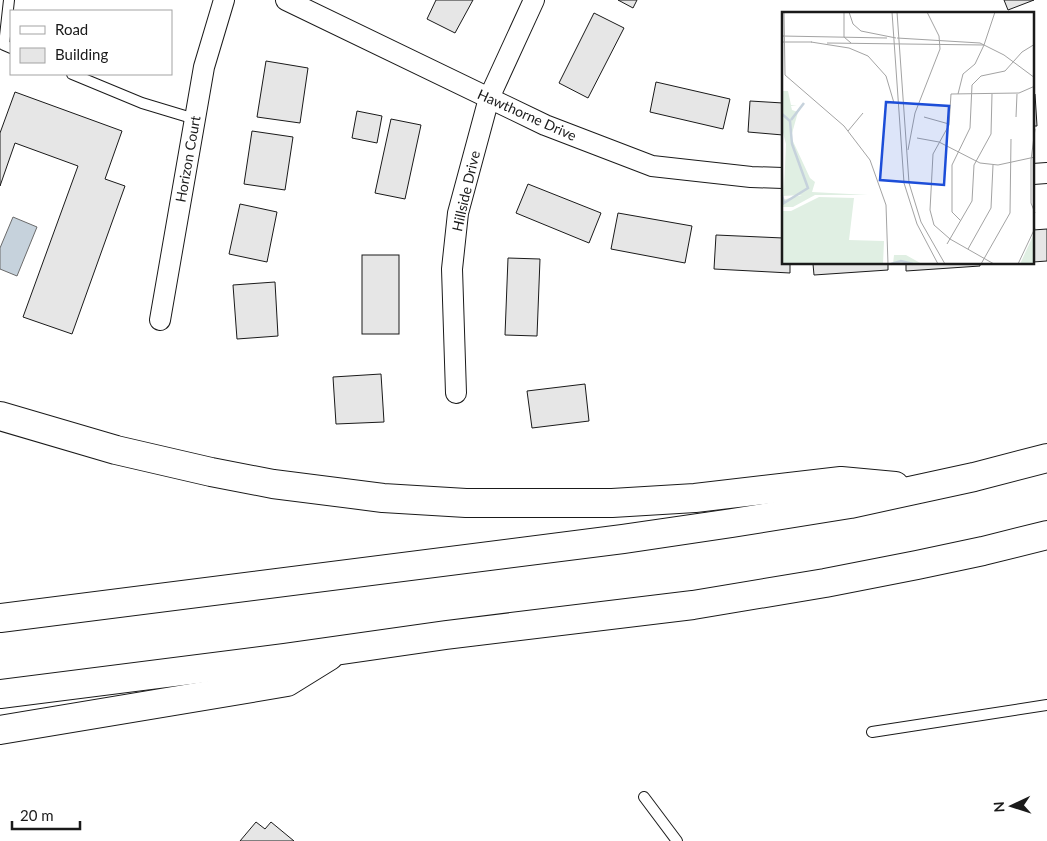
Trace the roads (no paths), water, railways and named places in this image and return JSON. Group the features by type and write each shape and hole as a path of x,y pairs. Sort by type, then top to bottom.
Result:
{"highway":[{"path":"0,416 116,450 211,472 273,484 383,498 466,503 612,503 695,498 840,481 916,488"},
{"path":"0,618 732,524 850,504 916,488 974,477 1047,458"},
{"path":"0,694 337,651 446,635 693,605 917,566 1047,535"},
{"path":"0,730 286,682 337,651"}],"street":[{"name":"Horizon Court","path":"160,320 204,67 224,0"},
{"name":"Hawthorne Drive","path":"286,0 544,125 652,166 751,177 782,178"},
{"name":"Hillside Drive","path":"456,393 452,269 458,213 488,98 534,0"},
{"path":"1034,174 1047,173"}],"lane":[{"path":"9,0 4,45 10,48"},
{"path":"74,75 142,103 195,119"},
{"path":"872,732 1047,705"},
{"path":"644,798 677,841"}]}
